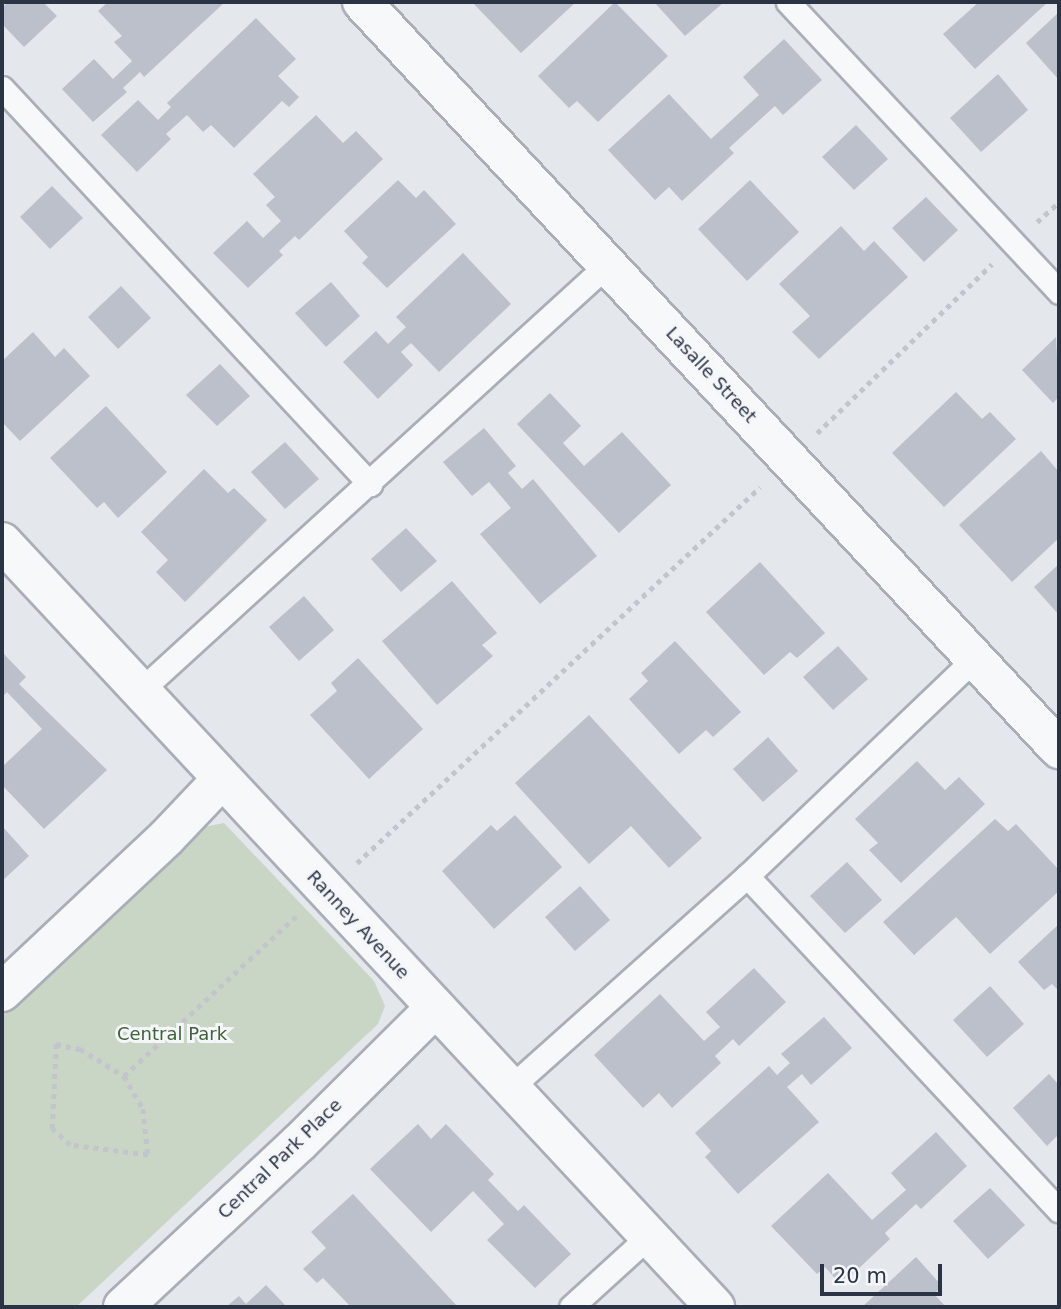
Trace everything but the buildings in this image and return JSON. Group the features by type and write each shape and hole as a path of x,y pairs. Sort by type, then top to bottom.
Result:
{"street":[{"name":"Lasalle Street","path":"362,2 1059,749"},
{"name":"Ranney Avenue","path":"4,550 140,691 715,1307"},
{"path":"2,992 167,838 222,779"},
{"name":"Central Park Place","path":"122,1307 299,1143 435,1008"}],"lane":[{"path":"788,2 1059,292"},
{"path":"2,88 370,484"},
{"path":"140,691 370,484 608,264"},
{"path":"510,1088 747,876 975,658"},
{"path":"747,876 1059,1210"},
{"path":"571,1307 648,1237"}],"path":[{"path":"124,1076 286,923 327,891 1059,202"},
{"path":"56,1044 80,1049 124,1076 143,1109 148,1155 70,1145 52,1129 56,1044"}],"green space":[{"name":"Central Park","path":"224,823 374,981 385,1006 378,1024 76,1307 2,1307 2,1007 200,828"}]}
